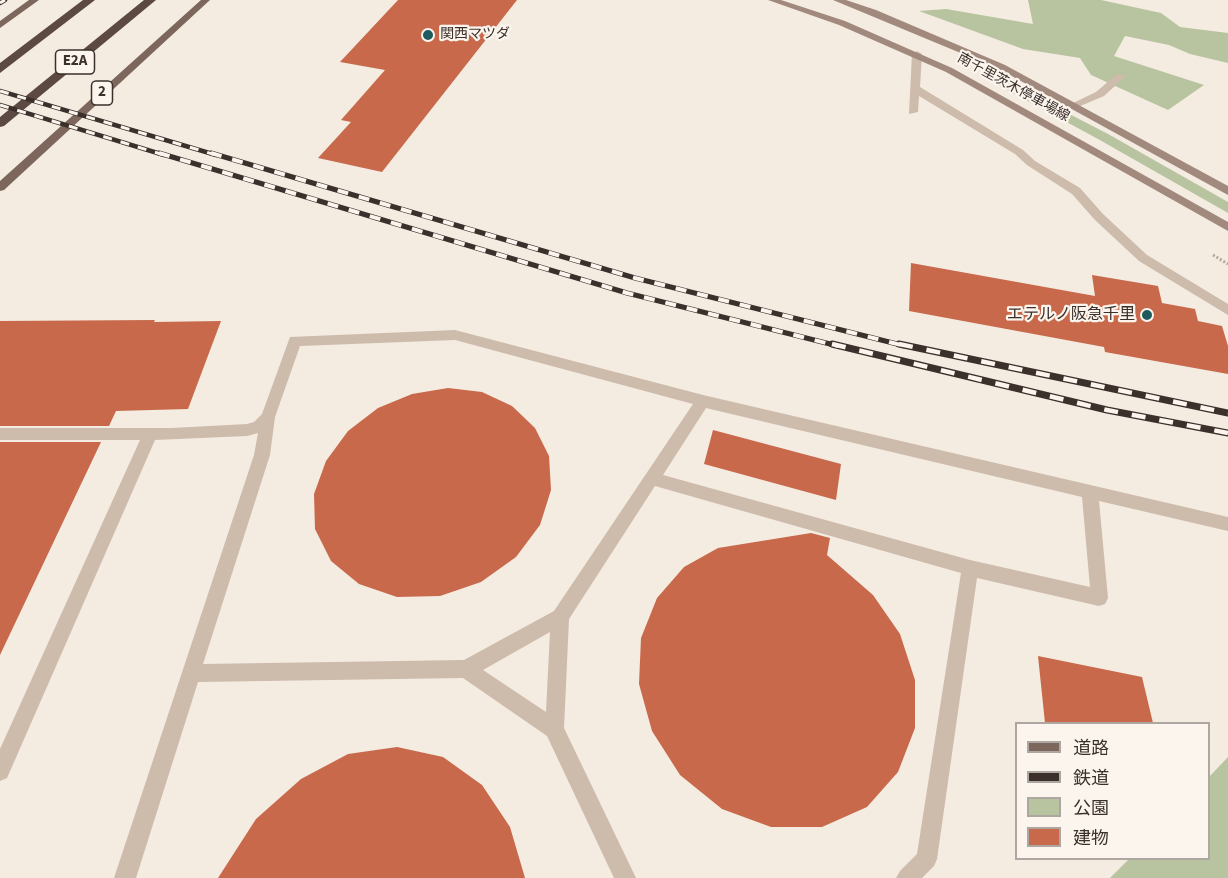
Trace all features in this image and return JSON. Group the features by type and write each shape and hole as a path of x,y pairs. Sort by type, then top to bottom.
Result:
{"highway":[{"name":"E2A","path":"0,69 90,0"},
{"name":"E2A","path":"0,123 151,0"}],"main road":[{"path":"0,25 35,0"},
{"name":"2","path":"0,186 206,0"},
{"name":"南千里茨木停車場線","path":"772,0 842,23 917,54 978,84 1228,227"},
{"name":"南千里茨木停車場線","path":"837,0 873,12 1002,67 1228,191"}],"lane":[{"path":"913,112 917,54"},
{"path":"1074,105 1100,94 1121,76"},
{"path":"914,88 1076,190 1099,217 1143,258 1228,310"},
{"path":"126,878 262,455 268,417 295,341 455,335 703,401 1228,524"},
{"path":"192,674 466,669 560,616 703,401"},
{"path":"0,434 150,435 247,430 259,427 268,417"},
{"path":"0,771 150,435"},
{"path":"651,478 970,568 1099,598 1090,493"},
{"path":"907,878 927,859 970,568"},
{"path":"560,616 554,729 625,878"},
{"path":"466,669 554,729"}],"green space":[{"path":"1028,0 1101,0 1161,13 1180,27 1228,33 1228,63 1190,54 1169,45 1125,36 1114,56 1204,85 1168,110 1091,75 1080,58 1023,49 919,11 946,9 1033,24"},
{"path":"988,72 1108,134 1228,202 1228,213 983,77 982,73"},
{"path":"1228,757 1228,878 1110,878 1128,860 1210,860 1210,776"}],"building":[{"path":"398,0 517,0 382,172 318,158 351,122 341,120 385,70 340,62"},
{"path":"911,263 1095,296 1092,275 1158,286 1162,303 1195,309 1198,321 1222,326 1228,346 1228,374 1105,352 1104,347 909,311"},
{"path":"155,320 154,322 221,321 188,409 116,411 109,426 0,426 0,321"},
{"path":"448,388 482,392 512,406 535,428 549,456 551,490 540,525 516,557 481,582 440,596 397,597 359,584 331,561 315,529 314,494 326,461 348,431 378,408 412,394"},
{"path":"713,430 841,464 836,500 704,464"},
{"path":"0,442 101,442 0,655"},
{"path":"811,533 830,538 827,555 873,595 900,634 915,680 915,728 898,772 867,807 822,827 771,827 722,809 680,775 652,731 639,684 641,638 657,598 684,567 718,548"},
{"path":"1038,656 1142,677 1153,722 1045,722"},
{"path":"397,747 443,757 482,785 510,827 525,878 218,878 256,819 301,779 348,754"}],"railway":[{"path":"0,3 5,0"},
{"path":"0,91 216,155"},
{"path":"0,105 164,155"},
{"path":"159,153 627,293 838,346"},
{"path":"211,153 635,278 905,346"},
{"path":"832,344 1107,410 1228,433"},
{"path":"899,344 1228,413"}],"place":[{"name":"関西マツダ","path":"428,35"},
{"name":"エテルノ阪急千里","path":"1147,315"}]}
